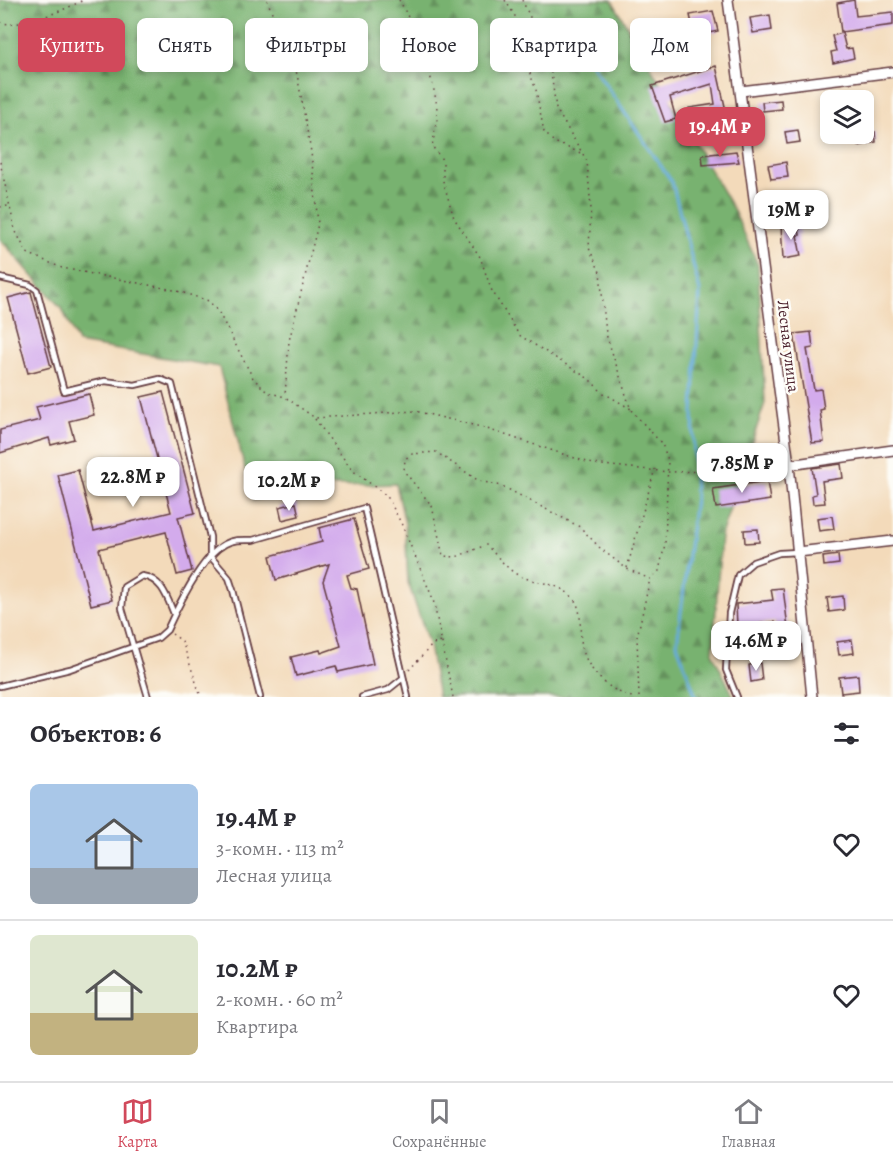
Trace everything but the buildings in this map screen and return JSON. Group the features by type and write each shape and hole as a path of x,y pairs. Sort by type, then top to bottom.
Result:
{"street":[{"name":"Лесная улица","path":"728,0 789,465 812,697"},
{"path":"741,91 893,72"},
{"path":"789,465 893,450"},
{"path":"798,552 893,541"}],"lane":[{"path":"0,278 30,285 38,290 64,391 105,381 135,385 160,379 172,384 210,537 210,556 229,578 260,697"},
{"path":"717,472 737,477 789,465"},
{"path":"0,686 70,669 158,638 166,630 210,556 227,543 238,539 253,540 364,508 408,697"},
{"path":"737,697 726,670 729,613 738,575 753,562 779,553 798,552"},
{"path":"148,697 122,608 124,587 142,576 154,579 163,589 174,614"},
{"path":"362,697 388,690 403,678"}],"path":[{"path":"0,22 3,24 21,22 65,10 83,0"},
{"path":"267,0 297,74 311,152 318,224 289,341 285,397"},
{"path":"399,0 414,32 433,89 437,112 432,146 443,161 443,181 454,218 480,257 491,289 519,335 589,379 602,392 631,410 662,444 668,460 663,559 659,571 650,579 637,637 639,697"},
{"path":"505,0 518,21 523,54 536,90 544,132 554,142 584,154"},
{"path":"522,0 549,58 556,109 584,154 591,185 590,248 600,272 606,334 631,410"},
{"path":"0,162 15,230 27,253 62,268 174,290 208,302 219,313 253,378 267,392 285,397 315,418 352,470 387,496 433,599 448,687 453,697"},
{"path":"0,207 9,206"},
{"path":"315,418 415,411 481,427 593,464 669,472 705,471"},
{"path":"632,697 613,690 590,666 580,640 580,613 574,599 565,591 551,584 518,575 486,545 456,557 443,556 432,506 404,471 405,459 412,454 436,452 479,481 502,486 580,527 601,549 627,569 650,579"},
{"path":"627,569 655,469"},
{"path":"166,630 182,641 201,697"},
{"path":"403,678 433,644 442,642"}],"green space":[{"path":"0,0 612,0 630,31 630,72 654,72 733,209 758,265 765,403 721,535 713,654 734,697 438,697 429,645 408,582 405,524 396,484 311,487 253,500 219,367 78,343 62,309 0,239"}],"waterway":[{"path":"597,72 672,182 700,291 693,412 695,499 677,644 696,697"}]}
